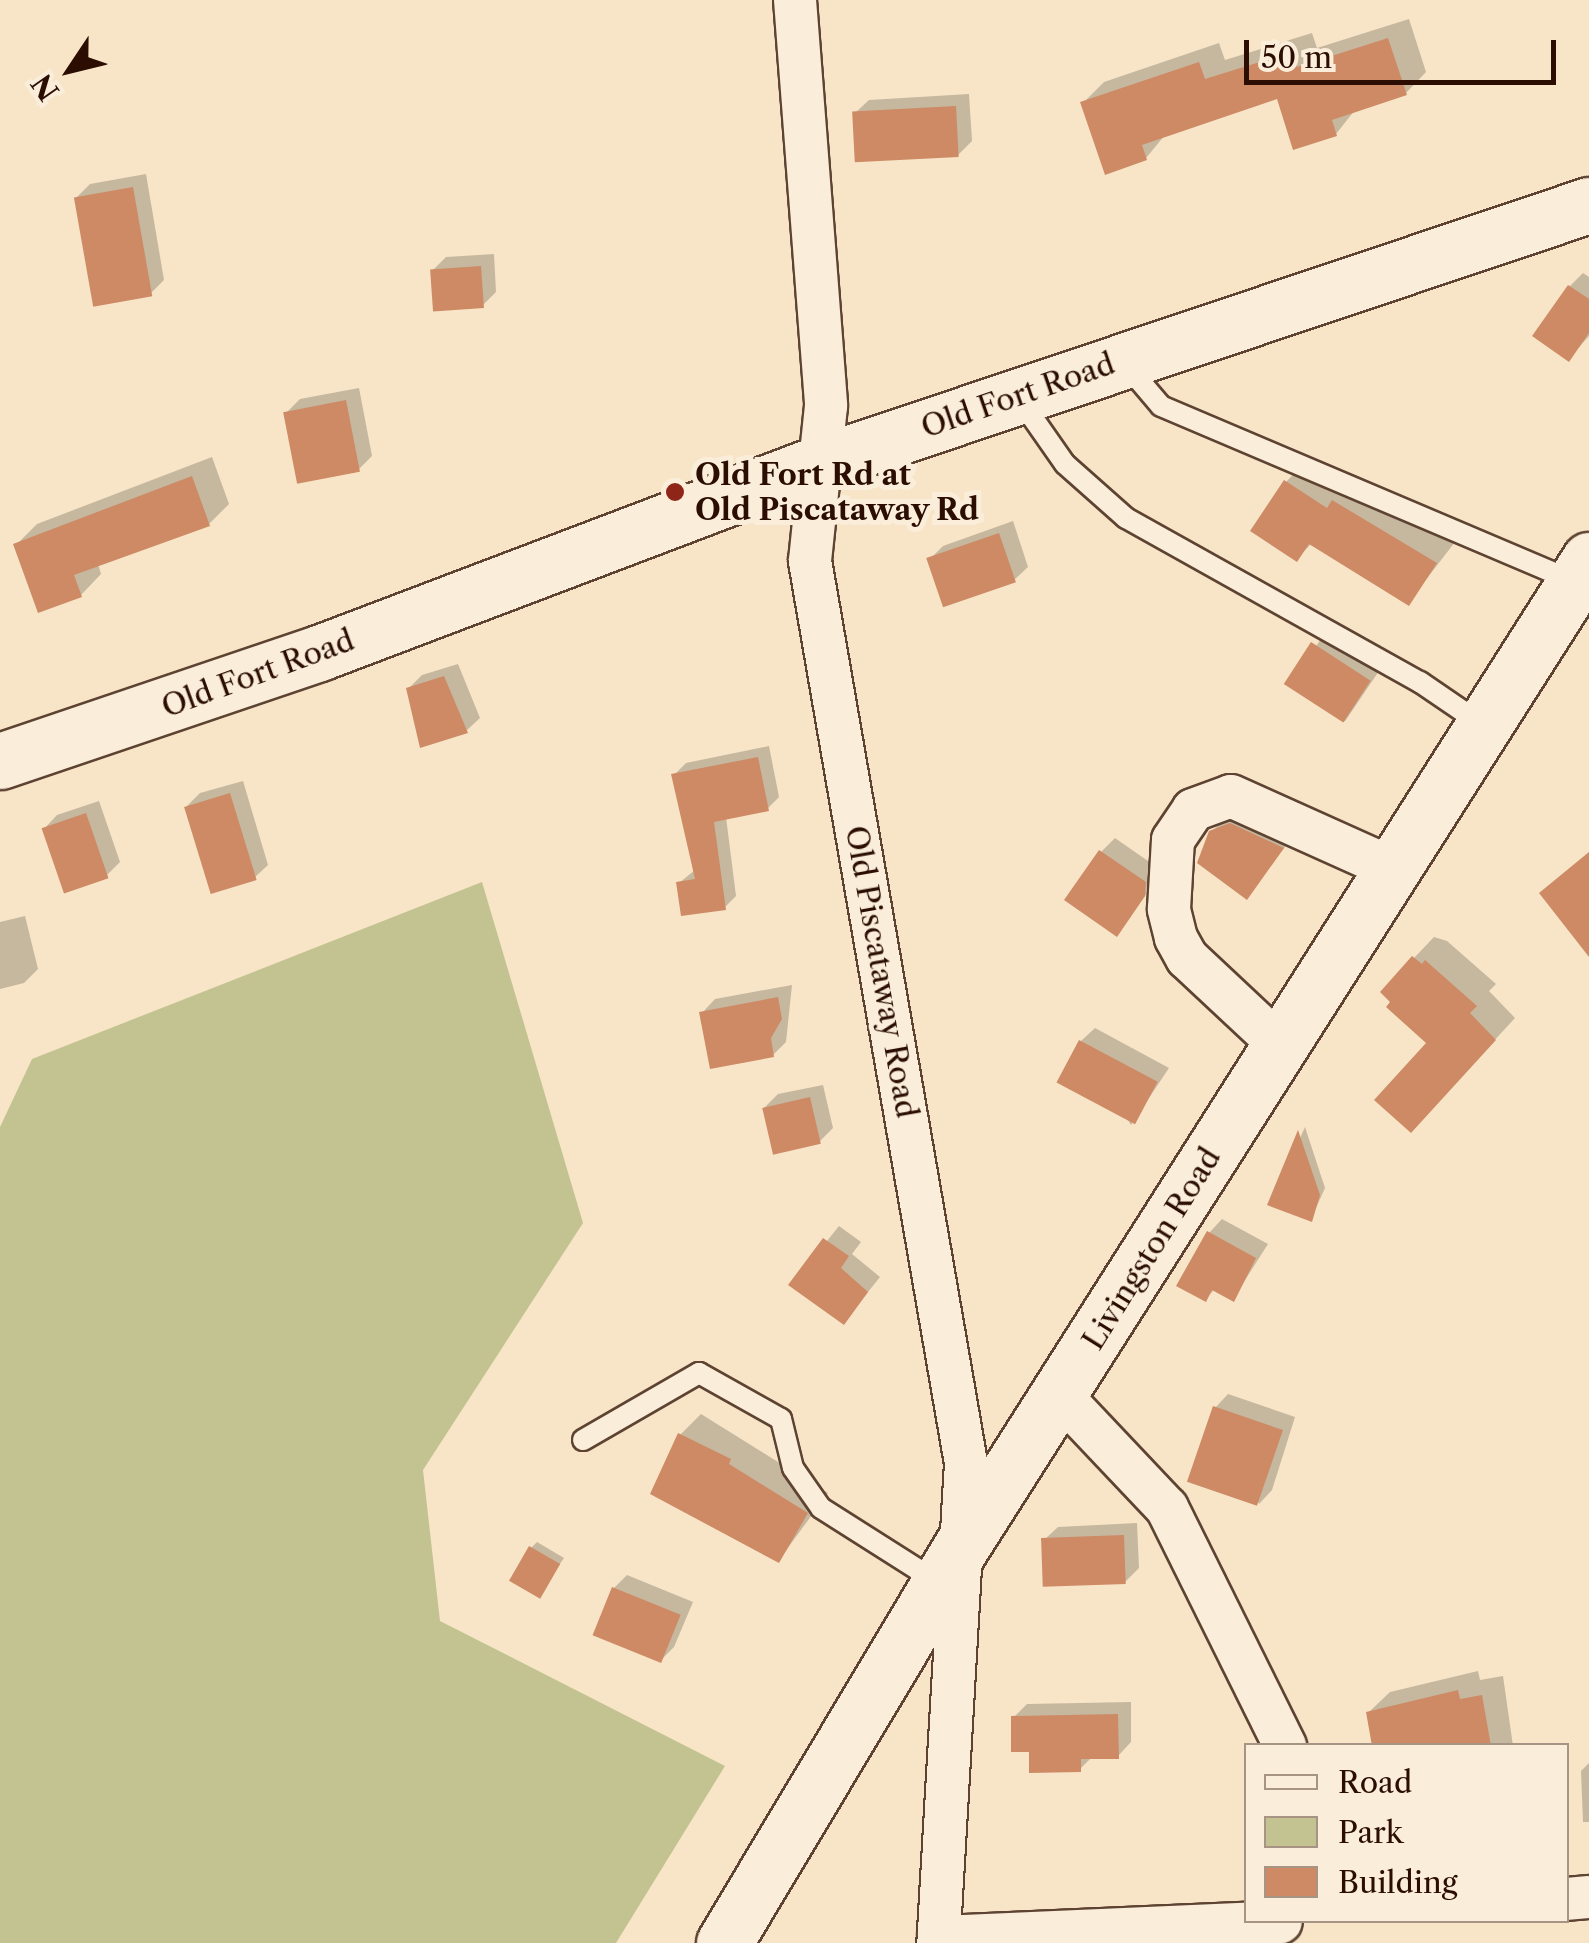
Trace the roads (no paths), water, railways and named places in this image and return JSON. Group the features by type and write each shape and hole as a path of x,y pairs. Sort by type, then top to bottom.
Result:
{"main road":[{"name":"Old Fort Road","path":"0,761 319,653 817,464 1589,205"},
{"name":"Livingston Road","path":"724,1943 951,1565 1062,1396 1278,1044 1582,571"}],"street":[{"name":"Old Piscataway Road","path":"796,0 826,406 817,464 810,562 961,1410 951,1565 938,1940"},
{"path":"1278,1044 1187,958 1176,938 1170,909 1173,840 1193,810 1232,796 1391,868"},
{"path":"1062,1396 1167,1508 1284,1743"},
{"path":"938,1940 1276,1928"}],"lane":[{"path":"1123,361 1161,406 1582,571"},
{"path":"1018,396 1065,464 1126,518 1420,682 1485,726"},
{"path":"584,1440 699,1373 781,1418 793,1468 821,1508 951,1565"}],"place":[{"name":"Old Fort Rd at Old Piscataway Rd","path":"675,492"}]}
